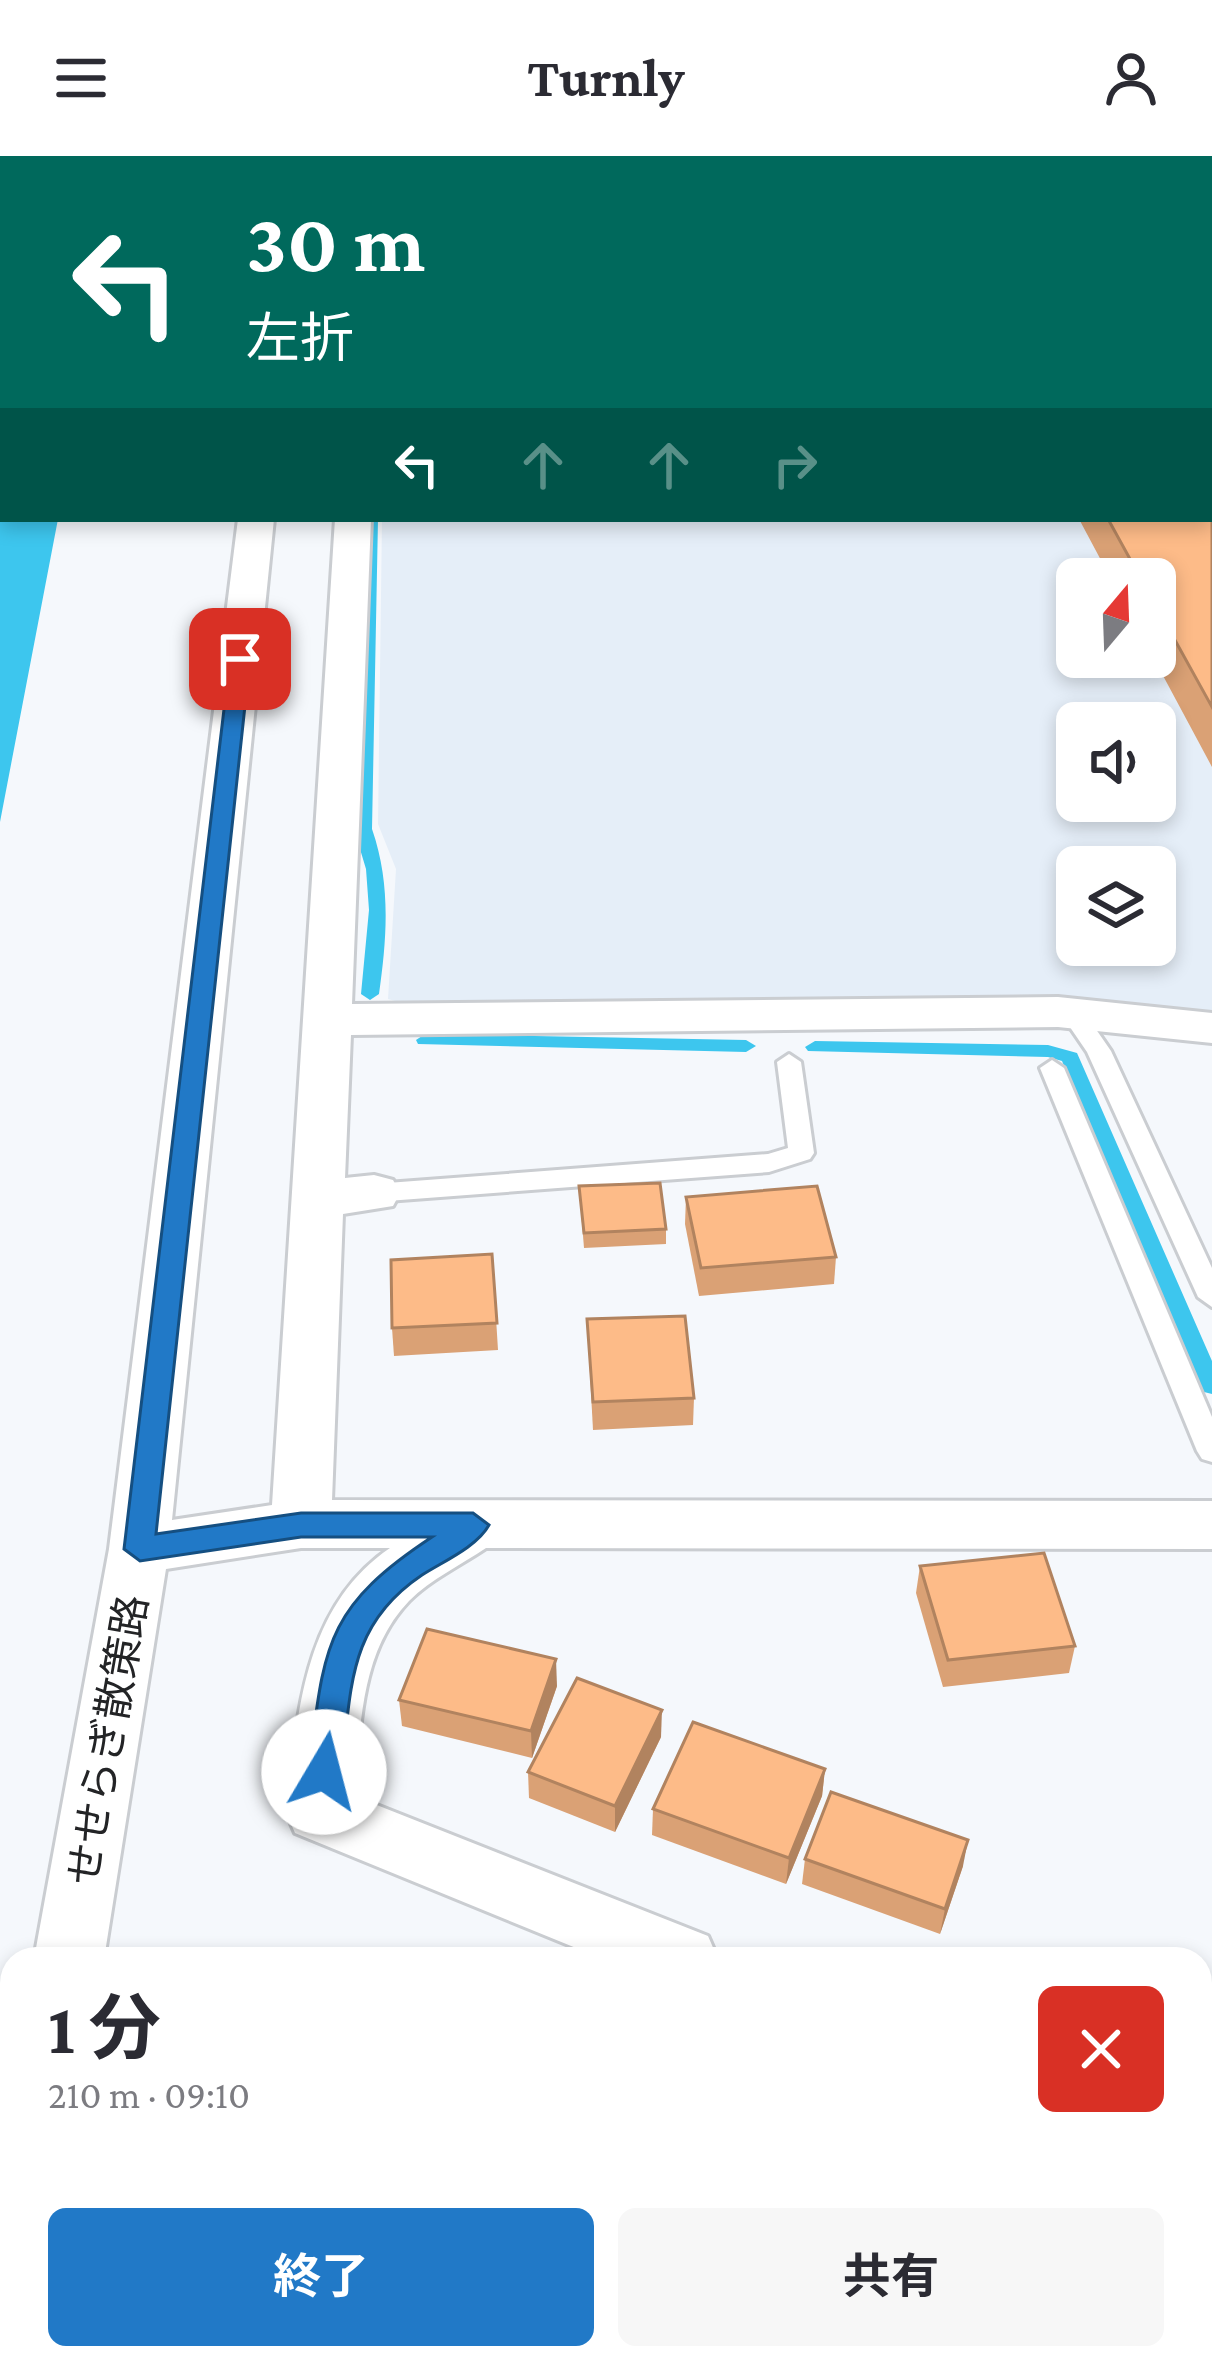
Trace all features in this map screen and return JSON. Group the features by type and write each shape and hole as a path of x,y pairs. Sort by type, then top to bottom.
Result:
{"street":[{"name":"せせらぎ散策路","path":"71,1947 140,1549 256,522"},
{"path":"301,1525 353,522"},
{"path":"328,1020 786,1038 1073,1014 1212,1028"},
{"path":"319,1198 374,1193"},
{"path":"140,1549 301,1525 1212,1525"},
{"path":"473,1525 391,1580 360,1613 340,1652 319,1812 652,1947"}],"lane":[{"path":"1073,1014 1099,1051 1212,1298"},
{"path":"374,1193 769,1162 801,1154 786,1038"},
{"path":"1052,1068 1212,1451"}],"shaded area":[{"path":"382,522 1212,522 1212,1012 1046,995 406,1004 388,999 396,869 378,824"}],"water":[{"path":"0,522 57,522 0,822"}],"building":[{"path":"1110,522 1212,522 1212,707 1176,642 1176,558 1129,558"},
{"path":"660,1183 666,1229 584,1233 579,1186"},
{"path":"817,1186 836,1257 701,1268 686,1197"},
{"path":"492,1254 497,1323 392,1328 391,1260"},
{"path":"685,1316 694,1398 593,1402 587,1319"},
{"path":"1044,1553 1075,1646 948,1660 920,1566"},
{"path":"427,1629 556,1659 531,1731 399,1700"},
{"path":"577,1678 662,1710 615,1806 528,1772"},
{"path":"693,1722 825,1769 789,1858 653,1809"},
{"path":"831,1792 968,1840 945,1909 805,1859"}],"waterway":[{"path":"370,994 378,910 363,829 371,522"},
{"path":"425,1040 746,1046"},
{"path":"815,1047 1048,1051 1070,1057 1212,1386"}],"route":[{"path":"240,659 140,1549 301,1525 473,1525 391,1580 360,1613 340,1652 324,1772"}]}
